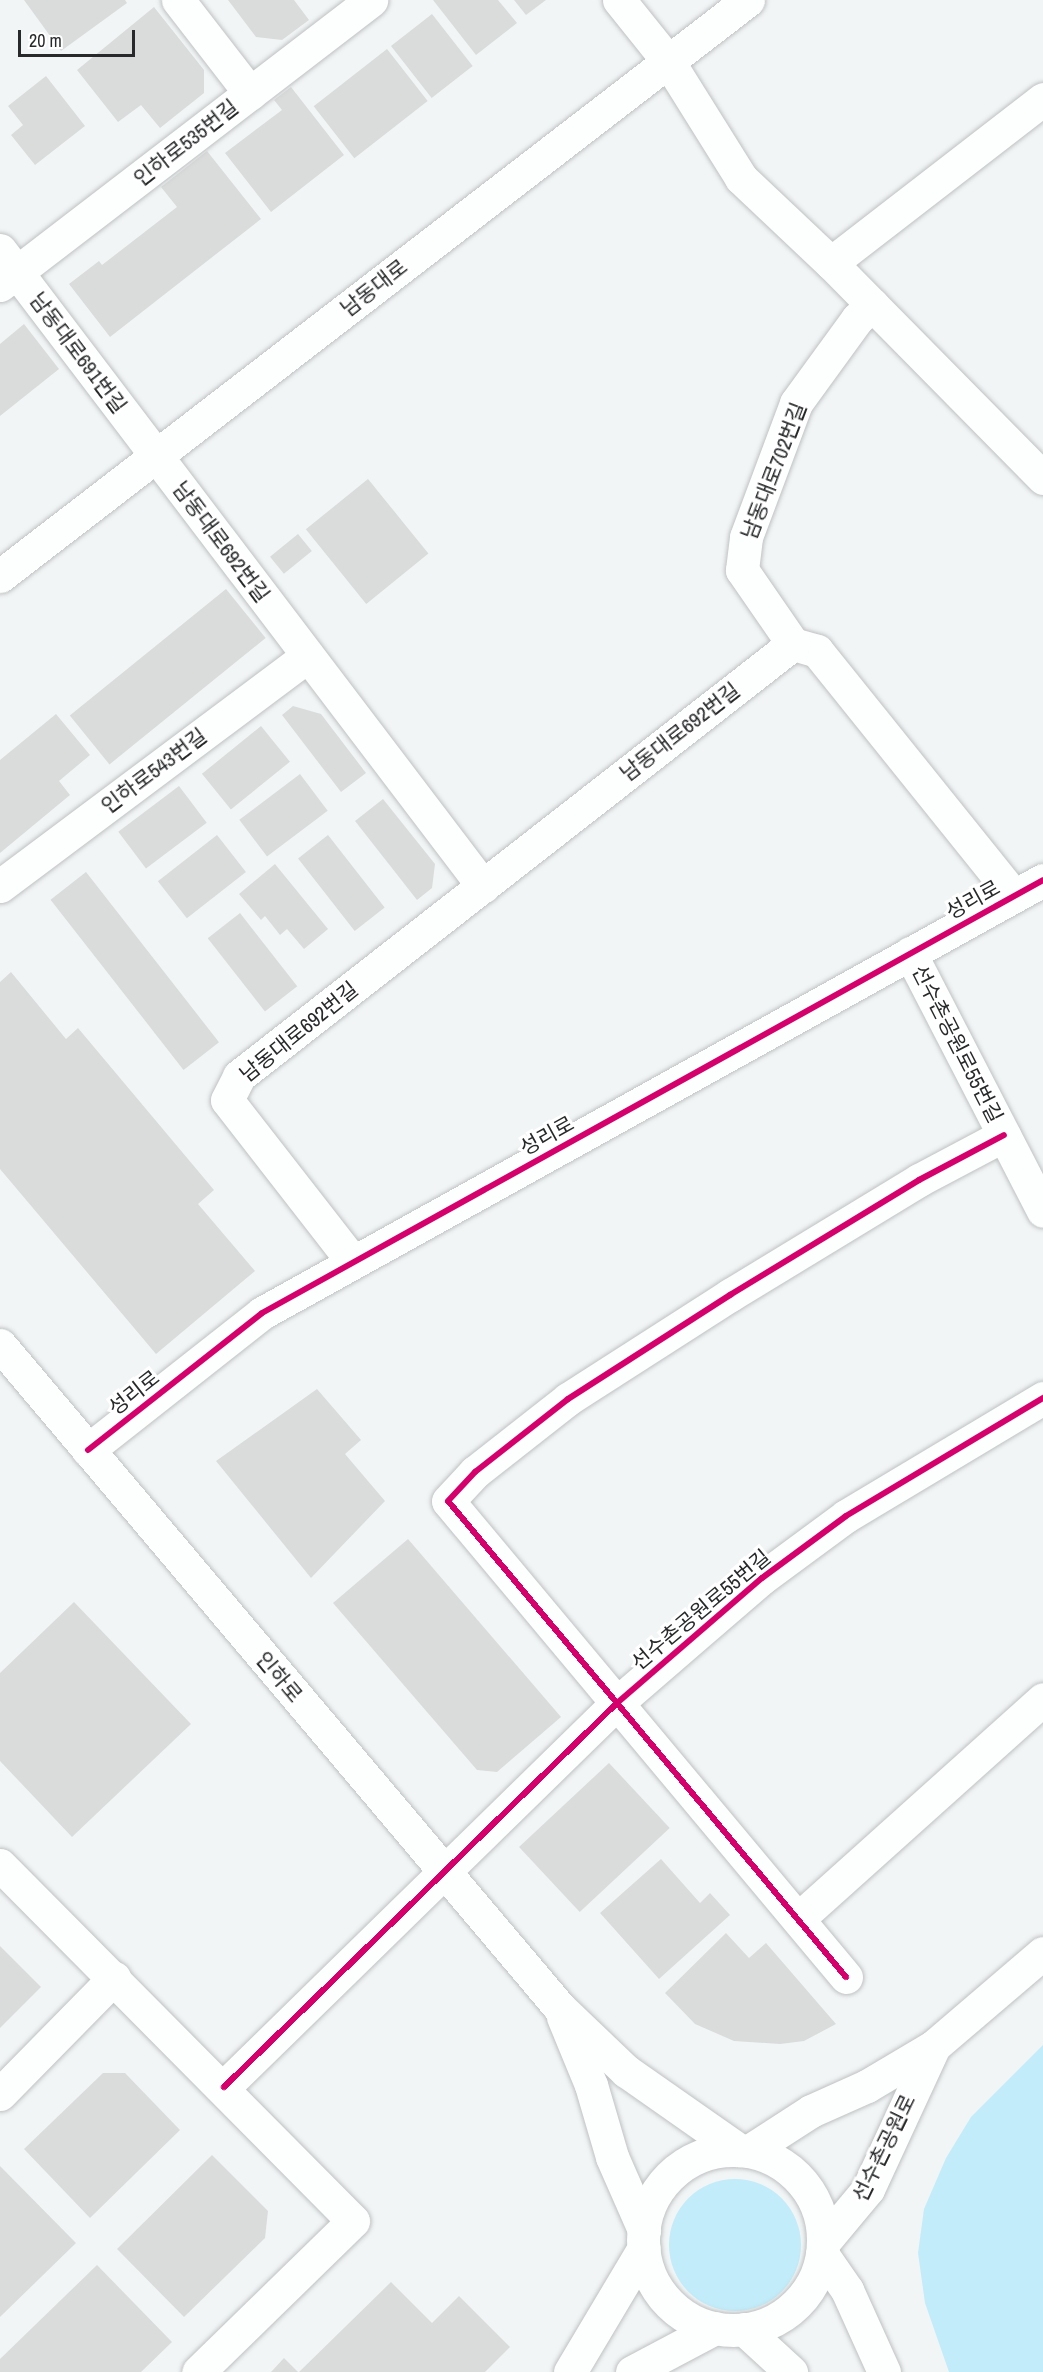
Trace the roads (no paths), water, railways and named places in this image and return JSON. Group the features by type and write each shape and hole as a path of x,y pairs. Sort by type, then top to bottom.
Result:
{"street":[{"path":"178,0 250,93"},
{"name":"인하로535번길","path":"6,269 250,93 371,0"},
{"path":"619,0 668,61 741,178 1036,463"},
{"name":"남동대로","path":"0,576 748,0"},
{"path":"831,263 1043,99"},
{"name":"남동대로691번길","path":"6,269 155,456"},
{"name":"남동대로702번길","path":"793,644 742,570 746,537 796,403 857,320 872,305"},
{"name":"남동대로692번길","path":"155,456 483,886"},
{"name":"남동대로692번길","path":"353,1262 227,1100 239,1076 793,644"},
{"name":"성리로","path":"793,644 817,651 1014,896"},
{"name":"인하로543번길","path":"0,886 308,656"},
{"name":"성리로","path":"88,1450 262,1313 1043,880"},
{"name":"선수촌공원로55번길","path":"910,953 1043,1211"},
{"name":"선수촌공원로55번길","path":"617,1703 448,1501 475,1472 568,1399 899,1192 1004,1135"},
{"name":"인하로","path":"0,1345 559,2007"},
{"name":"선수촌공원로55번길","path":"224,2087 442,1870 617,1703 762,1578 846,1516 1043,1398"},
{"path":"798,1919 1043,1700"},
{"path":"617,1703 846,1977"},
{"path":"0,1865 224,2087 353,2221 198,2372"},
{"name":"선수촌공원로","path":"744,2151 811,2111 867,2086 934,2046 1043,1953"},
{"path":"0,2094 114,1978"},
{"path":"559,2007 626,2071 744,2151 781,2164 807,2188 821,2219 823,2249 813,2282 796,2305 772,2321 730,2328 632,2372"},
{"path":"559,2007 591,2085 612,2157 644,2239 652,2276 667,2300 689,2317 730,2328 790,2372"},
{"name":"선수촌공원로","path":"823,2249 868,2189 934,2046"},
{"path":"570,2372 644,2239 655,2195 679,2168 712,2152 744,2151"},
{"path":"823,2249 847,2290 884,2372"}]}
